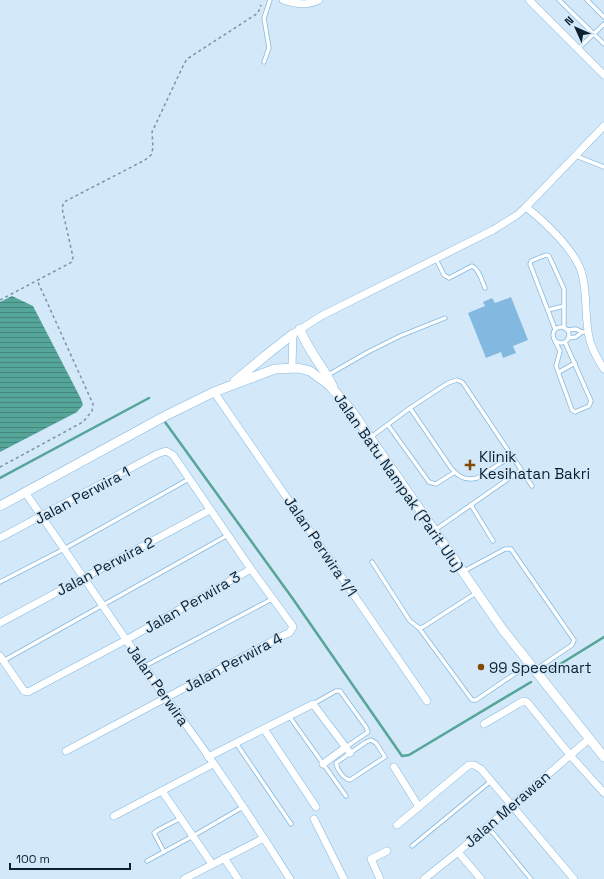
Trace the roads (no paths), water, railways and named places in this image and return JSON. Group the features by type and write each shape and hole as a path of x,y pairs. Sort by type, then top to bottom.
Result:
{"street":[{"path":"283,0 292,3 305,4 319,0"},
{"path":"529,0 604,75"},
{"path":"231,385 247,370 296,332 321,316 436,259 505,223 517,215 604,126"},
{"path":"526,206 538,216 566,247 579,266 585,293 585,332 604,369"},
{"path":"292,367 296,332"},
{"path":"296,332 305,340 328,375 335,392"},
{"name":"Jalan Batu Nampak (Parit Ulu)","path":"0,506 167,415 214,392 275,369 292,367 310,371 329,385 351,410 503,630 604,757"},
{"name":"Jalan Perwira 1/1","path":"214,392 427,701"},
{"name":"Jalan Perwira 1","path":"0,538 163,451 169,452 173,455 189,479"},
{"path":"189,479 251,569 273,598"},
{"name":"Jalan Perwira","path":"24,492 243,807 290,879"},
{"name":"Jalan Perwira 2","path":"0,623 210,510"},
{"name":"Jalan Perwira 3","path":"2,658 26,692 126,640 251,569"},
{"name":"Jalan Perwira 4","path":"66,752 289,633 293,627 288,617 273,598"},
{"path":"484,724 518,704 524,701 527,702 570,755 604,793"},
{"path":"208,757 313,704 348,750 323,764"},
{"path":"264,729 316,807"},
{"name":"Jalan Merawan","path":"424,879 458,852 589,739"},
{"path":"114,816 213,764"},
{"path":"397,825 469,765 478,766 574,879"},
{"path":"394,766 419,807"},
{"path":"162,791 212,864"},
{"path":"314,819 344,879"},
{"path":"185,879 264,838"},
{"path":"380,879 371,859 387,850"},
{"path":"458,852 481,879"},
{"path":"224,858 238,879"}],"lane":[{"path":"264,62 269,48 264,18 270,0"},
{"path":"559,0 604,44"},
{"path":"587,0 604,17"},
{"path":"578,49 604,24"},
{"path":"576,156 604,167"},
{"path":"565,342 591,401 589,406 575,412 572,410 556,366 560,351 553,335 555,329 530,264 531,261 546,254 549,256 563,286 565,329 568,338"},
{"path":"436,259 444,275 449,278 472,266 474,267 477,270 485,288"},
{"path":"548,310 564,306"},
{"path":"328,375 381,346 445,318"},
{"path":"555,329 561,327 585,332"},
{"path":"555,341 558,343 565,342 568,338 576,337 585,332"},
{"path":"559,372 575,363"},
{"path":"370,438 410,408 448,383 457,380 462,382 532,486"},
{"path":"410,408 455,472 462,478 472,479 512,456"},
{"path":"388,425 429,482 436,484 455,472"},
{"path":"434,530 521,470"},
{"path":"0,582 64,549 189,479"},
{"path":"471,505 493,541"},
{"path":"2,658 102,605 228,535"},
{"path":"372,562 410,621 419,628 470,698 474,700 572,645 574,640 511,549 505,549 463,572"},
{"path":"419,628 477,592"},
{"path":"145,666 273,598"},
{"path":"313,704 336,691 340,691 366,727 368,732 348,750 336,764 345,778 348,780 385,757 376,743 371,740 348,750"},
{"path":"289,716 346,796"},
{"path":"236,743 291,824"},
{"path":"412,846 491,781"},
{"path":"147,861 243,807"},
{"path":"164,852 154,833 181,818"},
{"path":"487,826 532,879"}],"waterway":[{"path":"0,478 149,398"},
{"path":"165,422 293,599 402,756 409,755 531,682"},
{"path":"549,671 604,637"}],"place":[{"name":"Klinik Kesihatan Bakri","path":"470,465"},
{"name":"99 Speedmart","path":"481,667"}]}
